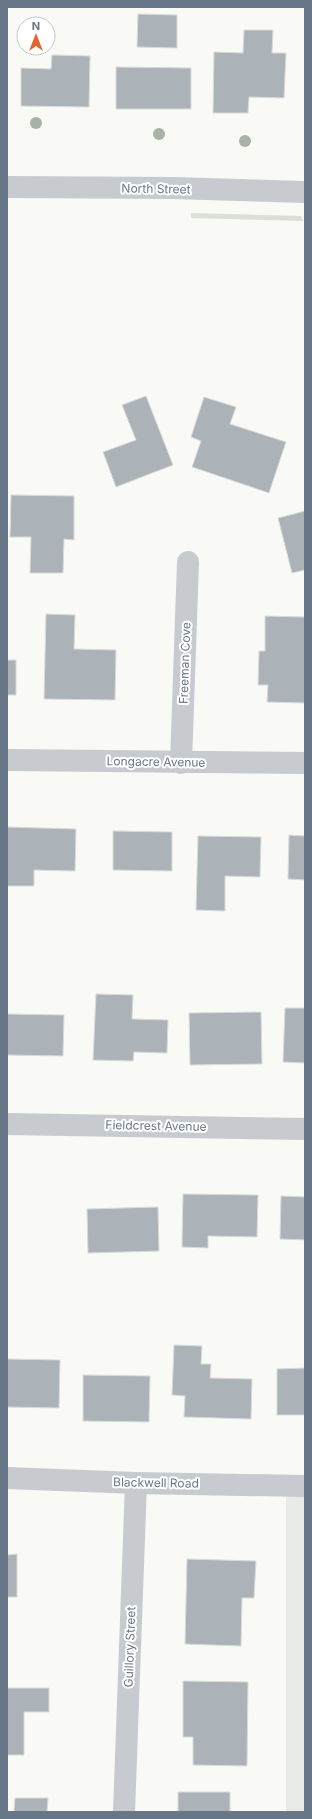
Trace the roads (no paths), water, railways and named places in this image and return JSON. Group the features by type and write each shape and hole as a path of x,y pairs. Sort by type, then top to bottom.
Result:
{"street":[{"name":"North Street","path":"7,187 172,188 305,192"},
{"name":"Freeman Cove","path":"181,763 188,562"},
{"name":"Longacre Avenue","path":"7,760 181,763 305,763"},
{"name":"Fieldcrest Avenue","path":"7,1124 305,1129"},
{"name":"Blackwell Road","path":"7,1478 136,1483 305,1486"},
{"name":"Guillory Street","path":"124,1812 136,1483"}]}
